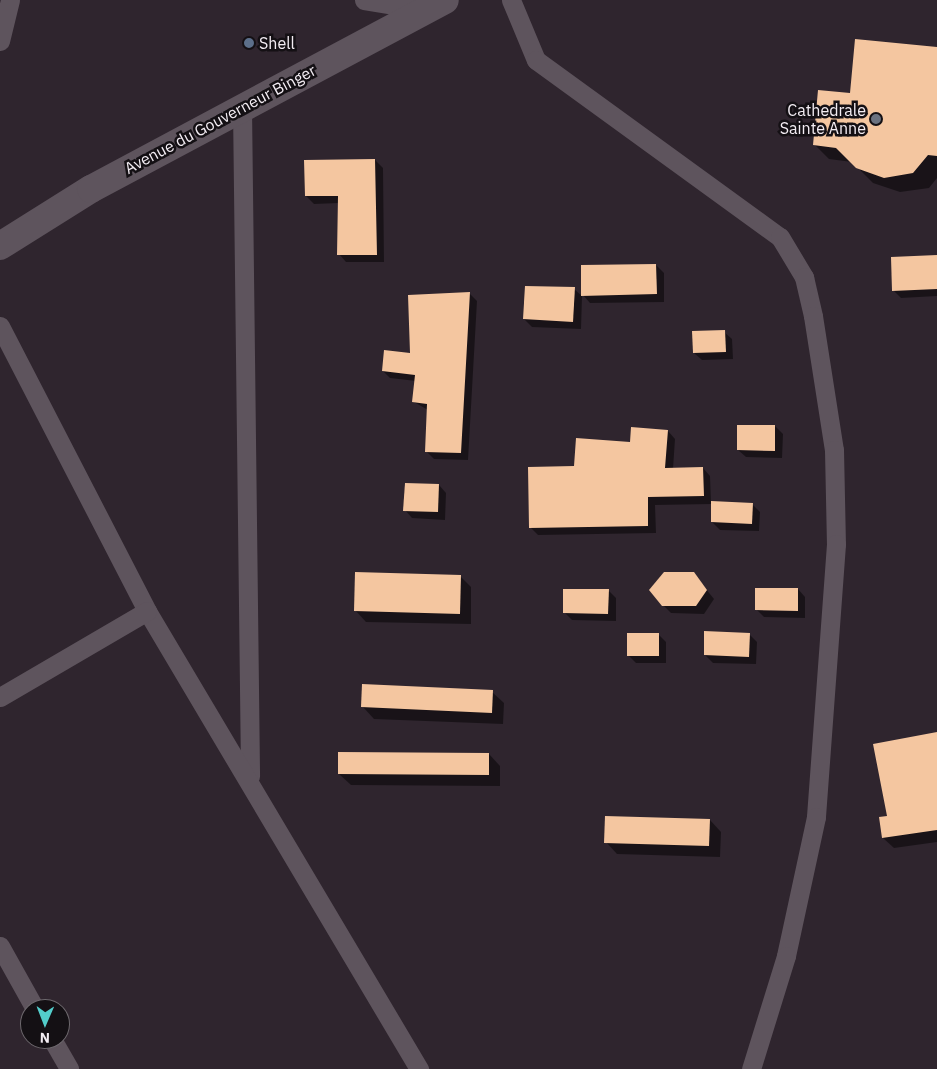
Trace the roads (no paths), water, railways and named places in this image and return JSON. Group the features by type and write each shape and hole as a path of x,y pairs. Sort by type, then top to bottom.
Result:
{"main road":[{"name":"Avenue du Gouverneur Binger","path":"0,246 91,189 435,5"}],"street":[{"path":"0,41 10,0"},
{"path":"364,0 435,5"},
{"path":"511,0 536,60 780,237 804,277 813,316 834,450 836,544 816,817 786,956 751,1069"},
{"path":"242,107 250,777"},
{"path":"0,326 147,611 250,777 419,1069"},
{"path":"0,697 147,611"},
{"path":"0,946 29,999"},
{"path":"58,1049 69,1069"}],"place":[{"name":"Shell","path":"249,43"},
{"name":"Cathedrale Sainte Anne","path":"876,119"}]}
